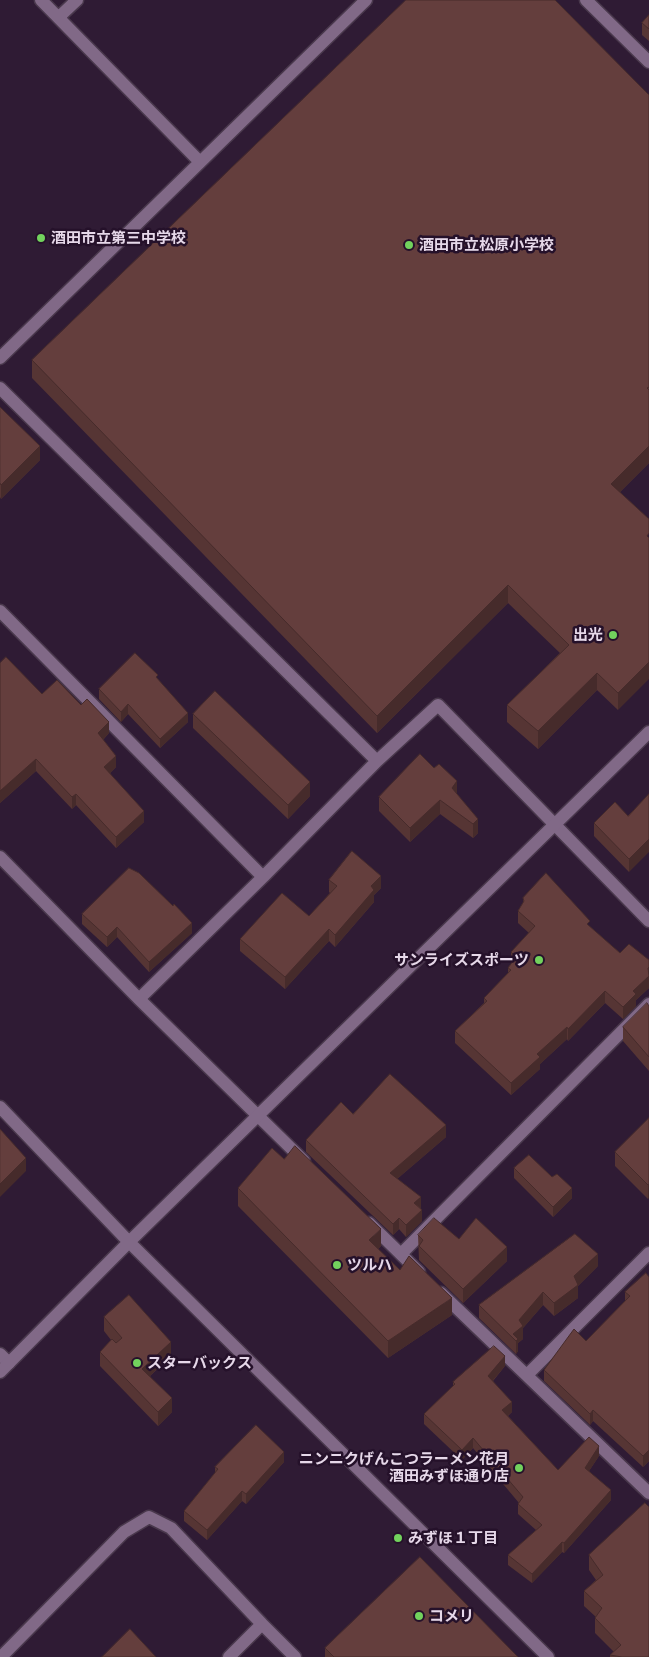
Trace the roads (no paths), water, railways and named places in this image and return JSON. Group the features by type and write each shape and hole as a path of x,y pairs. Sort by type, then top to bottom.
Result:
{"street":[{"path":"41,0 200,162"},
{"path":"59,18 77,0"},
{"path":"0,358 366,0"},
{"path":"586,0 649,62"},
{"path":"0,388 378,761"},
{"path":"0,611 264,877"},
{"path":"139,999 264,877 378,761 438,705 649,921"},
{"path":"3,1363 258,1117 649,732"},
{"path":"0,857 139,999 315,1171"},
{"path":"401,1254 649,1004"},
{"path":"0,1107 129,1242 548,1657"},
{"path":"358,1212 649,1493"},
{"path":"526,1375 649,1253"},
{"path":"1,1657 124,1532 149,1517 172,1528 295,1657"},
{"path":"229,1657 262,1624"}],"place":[{"name":"酒田市立第三中学校","path":"41,238"},
{"name":"酒田市立松原小学校","path":"409,245"},
{"name":"出光","path":"613,635"},
{"name":"サンライズスポーツ","path":"539,960"},
{"name":"ツルハ","path":"337,1265"},
{"name":"スターバックス","path":"137,1363"},
{"name":"ニンニクげんこつラーメン花月 酒田みずほ通り店","path":"519,1468"},
{"name":"みずほ１丁目","path":"398,1538"},
{"name":"コメリ","path":"419,1616"}]}
